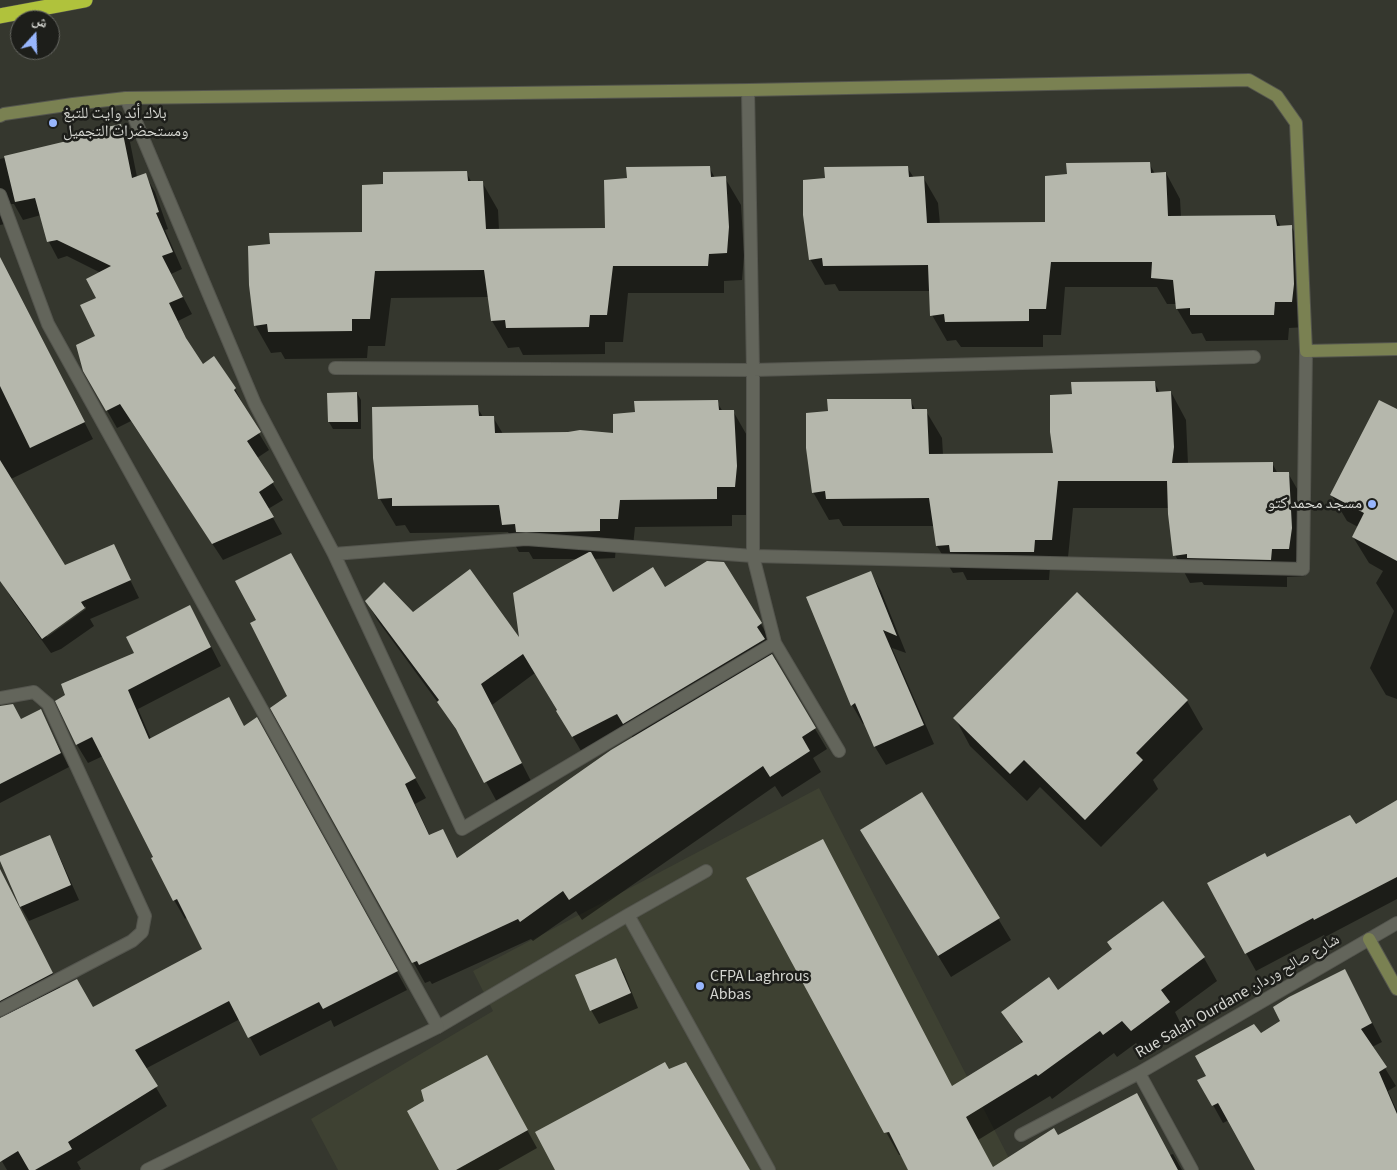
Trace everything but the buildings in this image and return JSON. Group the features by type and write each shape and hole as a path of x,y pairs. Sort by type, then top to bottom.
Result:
{"highway":[{"path":"0,16 85,0"}],"street":[{"path":"0,116 73,104 126,98 748,90 1250,80 1277,96 1296,123 1306,351 1303,569 753,556 526,539 334,554"},
{"path":"748,90 753,370 753,556 775,643 838,751"},
{"path":"126,98 255,404 334,554 462,829 775,643"},
{"path":"0,195 48,324 438,1027"},
{"path":"1306,351 1397,349"},
{"path":"335,368 753,370 1254,357"},
{"path":"0,696 34,692 48,704 144,916 142,932 132,941 0,1010"},
{"path":"147,1170 438,1027 706,871"},
{"path":"628,915 769,1170"},
{"name":"Rue Salah Ourdane شارع صالح وردان","path":"1192,1170 1138,1073 1397,923"},
{"path":"1369,939 1397,989"},
{"path":"1021,1135 1138,1073"}],"shaded area":[{"name":"CFPA Laghrous Abbas","path":"819,788 1015,1170 338,1170 311,1119 493,1011 473,971"}],"place":[{"name":"بلاك أند وايت للتبغ ومستحضرات التجميل","path":"53,123"},
{"name":"مسجد محمد كتو","path":"1372,504"},
{"name":"CFPA Laghrous Abbas","path":"700,986"}]}
